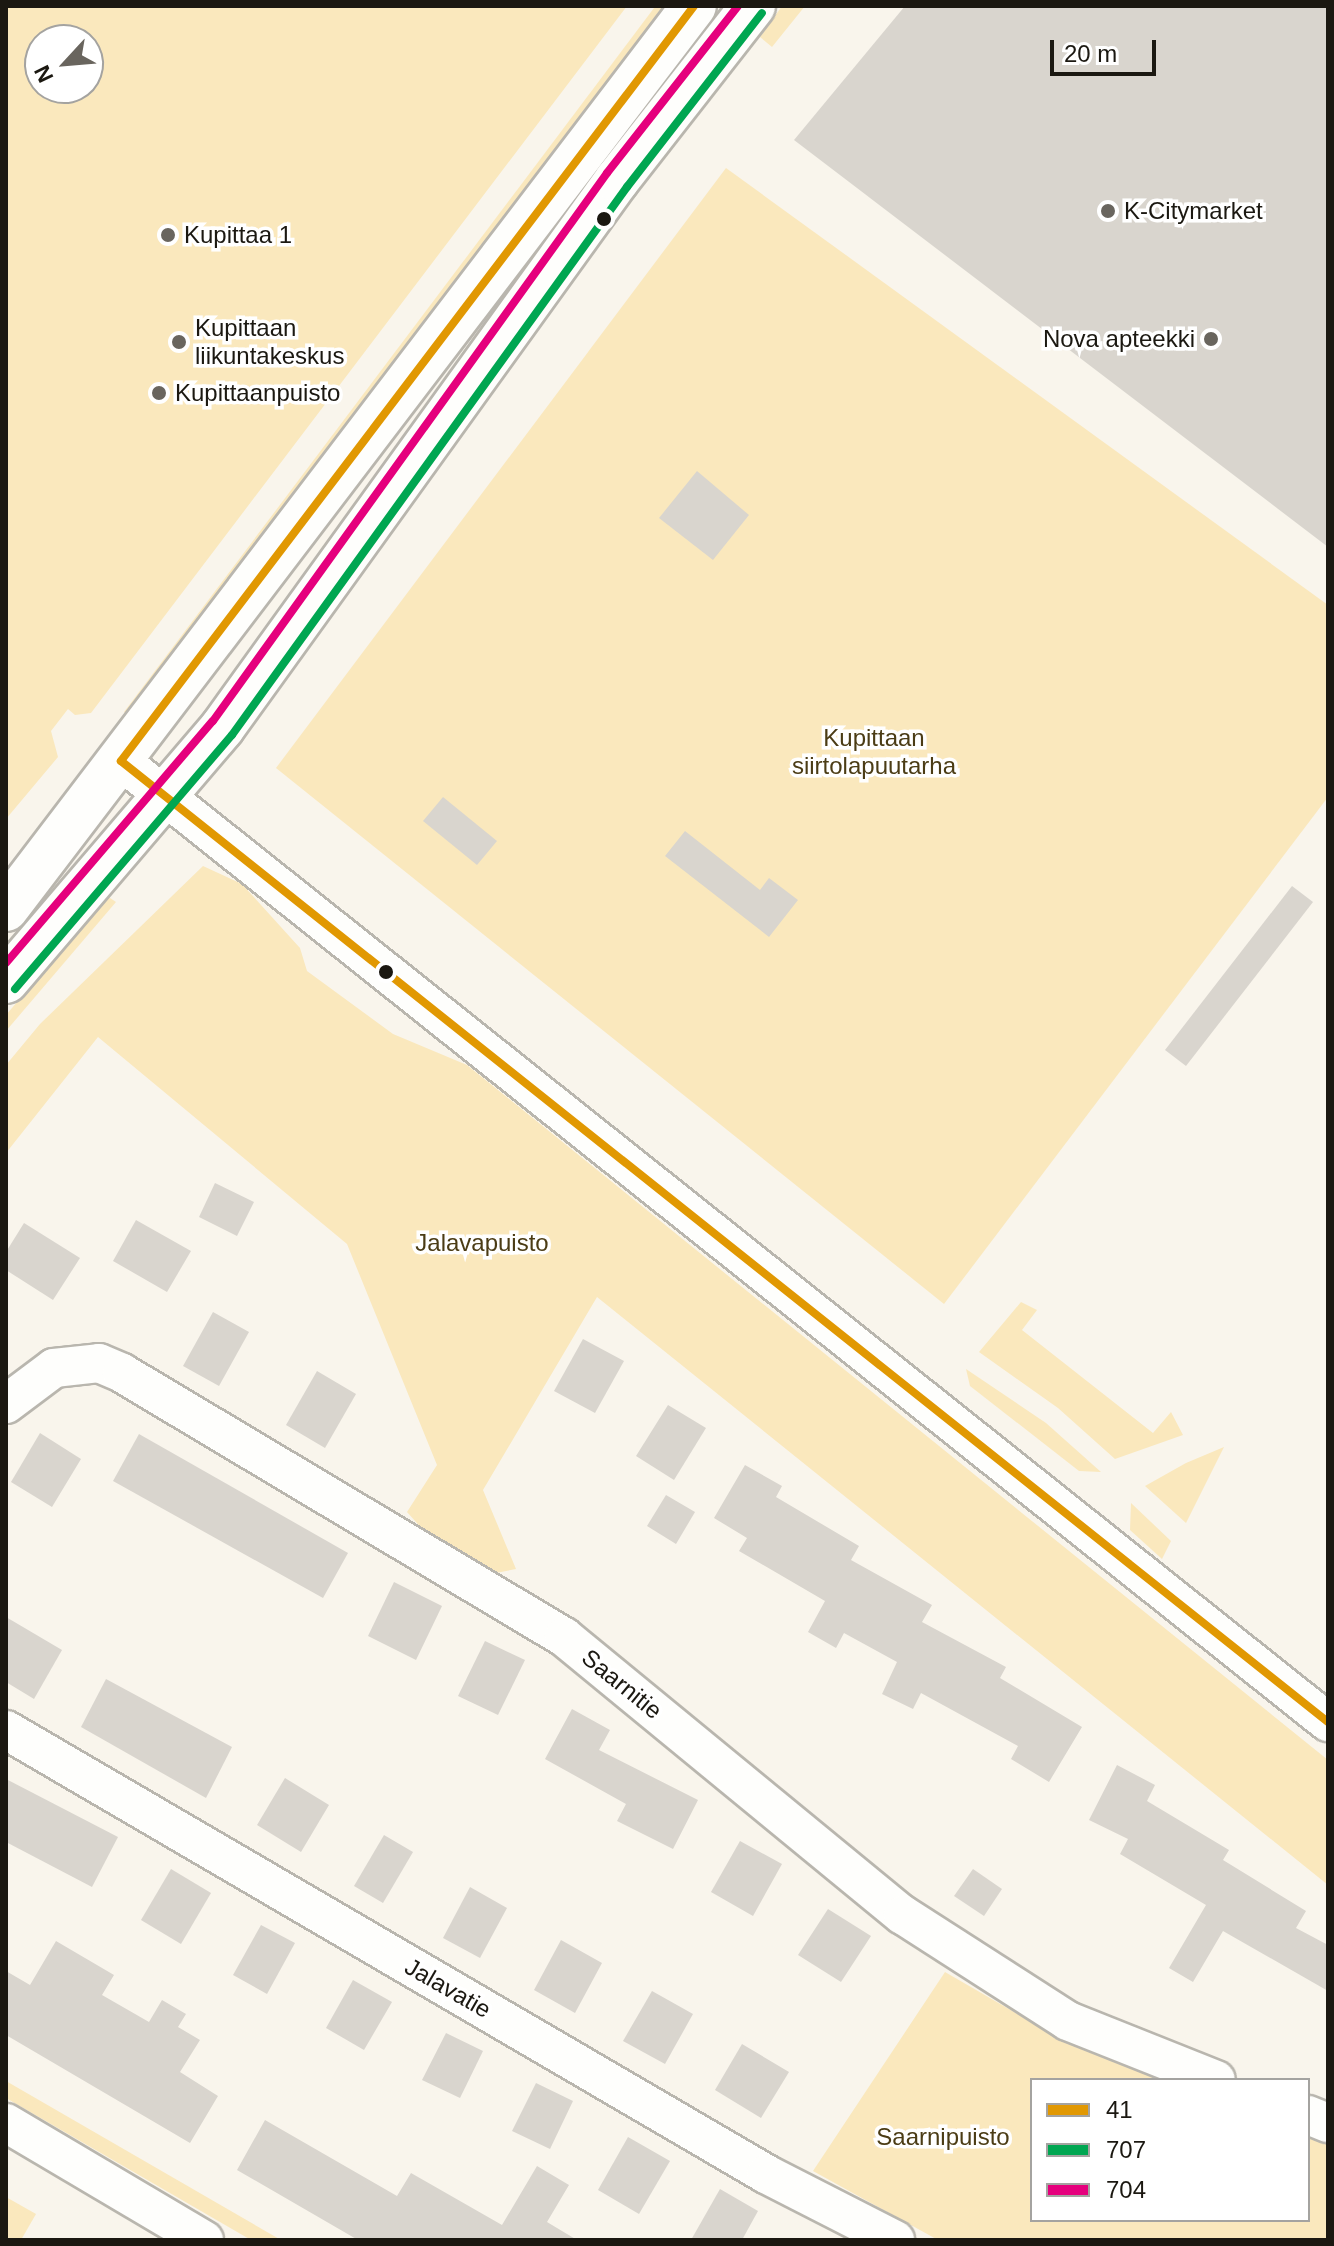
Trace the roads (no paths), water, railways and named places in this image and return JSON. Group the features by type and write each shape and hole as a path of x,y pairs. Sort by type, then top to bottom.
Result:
{"main road":[{"path":"6,909 694,6"},
{"path":"6,981 166,797 390,502 617,180 753,6"}],"street":[{"path":"121,761 1328,1722"},
{"name":"Saarnitie","path":"6,1404 54,1368 99,1363 122,1373 564,1637 903,1915 1068,2021 1211,2078"},
{"name":"Jalavatie","path":"6,1730 753,2166 895,2240"},
{"path":"6,2123 204,2240"}],"place":[{"name":"K-Citymarket","path":"1108,211"},
{"name":"Kupittaa 1","path":"168,235"},
{"name":"Nova apteekki","path":"1211,339"},
{"name":"Kupittaan liikuntakeskus","path":"179,342"},
{"name":"Kupittaanpuisto","path":"159,393"}],"park label":[{"name":"Kupittaan siirtolapuutarha","path":"874,752"},
{"name":"Jalavapuisto","path":"482,1243"},
{"name":"Saarnipuisto","path":"943,2137"}]}
